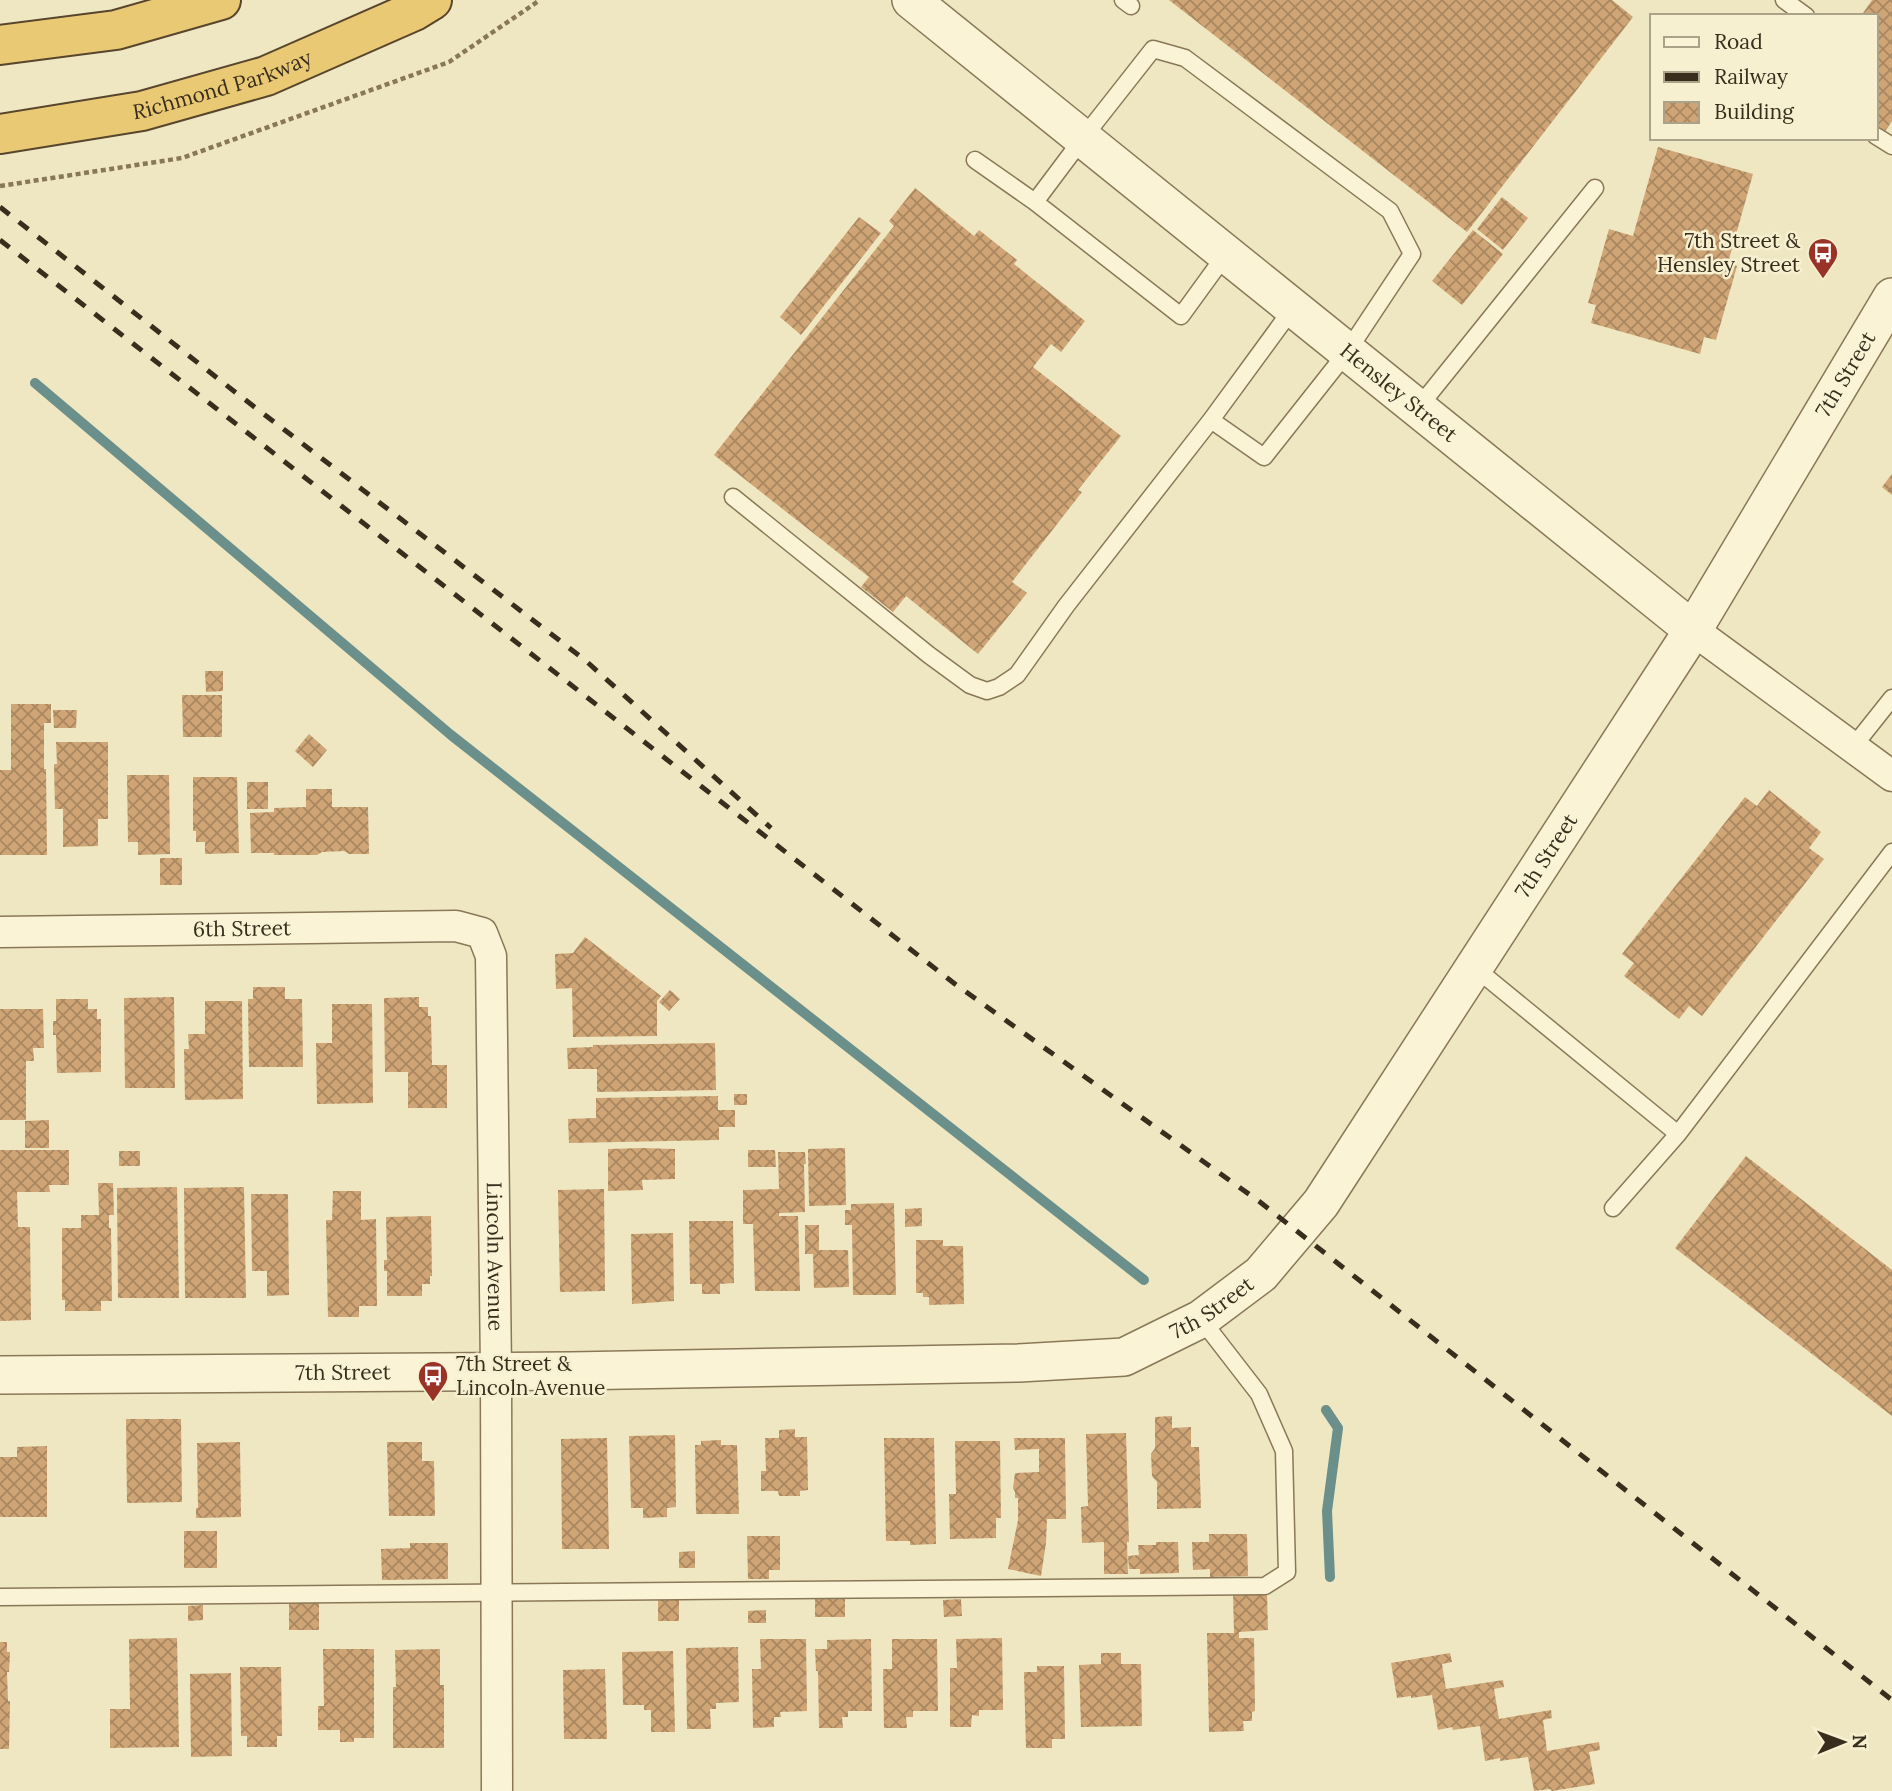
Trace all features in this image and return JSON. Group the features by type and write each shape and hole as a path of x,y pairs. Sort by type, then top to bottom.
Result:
{"highway":[{"path":"0,45 116,30 221,0"},
{"name":"Richmond Parkway","path":"0,134 142,111 266,76 415,11 432,0"}],"street":[{"name":"Hensley Street","path":"911,0 1693,630 1892,776"},
{"name":"7th Street","path":"0,1375 1005,1364 1124,1357 1201,1319 1261,1274 1321,1203 1693,630 1892,297"},
{"name":"6th Street","path":"0,932 456,926 482,933"},
{"name":"Lincoln Avenue","path":"482,933 491,956 497,1791"}],"lane":[{"path":"1784,0 1803,14"},
{"path":"1035,202 1153,49 1185,58 1390,211 1412,254 1347,352 1264,457 1211,420"},
{"path":"975,160 1035,202 1181,316 1226,254"},
{"path":"1418,408 1595,188"},
{"path":"733,497 970,685 987,691 999,687 1017,675 1066,606 1211,420 1293,308"},
{"path":"1853,747 1892,698"},
{"path":"1614,1208 1678,1134 1892,852"},
{"path":"1474,967 1678,1134"},
{"path":"0,1597 1265,1586 1287,1572 1284,1451 1259,1394 1201,1319"}],"building":[{"path":"1169,0 1612,0 1633,17 1467,232"},
{"path":"1872,0 1892,0 1892,121 1882,136 1878,133 1878,14 1862,14"},
{"path":"1658,147 1753,174 1728,263 1737,266 1716,340 1704,337 1700,354 1591,323 1596,305 1588,303 1609,229 1633,236"},
{"path":"915,188 974,236 979,230 1017,260 1014,264 1085,321 1061,352 1051,344 1033,367 1121,436 1078,490 1082,492 1012,582 1027,593 978,654 906,596 893,612 861,587 869,577 714,455 894,226 889,221"},
{"path":"1502,197 1528,218 1503,250 1477,229"},
{"path":"859,217 881,233 801,335 780,317"},
{"path":"1473,230 1503,254 1462,305 1432,281"},
{"path":"1892,474 1892,495 1882,487"},
{"path":"205,671 223,671 223,691 206,692"},
{"path":"182,695 222,695 222,737 183,737"},
{"path":"11,704 51,704 51,723 44,723 47,855 0,855 0,770 11,770"},
{"path":"53,710 77,710 76,728 54,728"},
{"path":"309,734 327,750 313,767 295,751"},
{"path":"56,742 108,742 108,819 98,819 98,846 63,847 63,809 55,809"},
{"path":"127,775 169,775 170,854 138,855 138,842 128,842"},
{"path":"193,777 237,777 239,853 205,854 205,842 196,842 196,831 193,831"},
{"path":"247,782 268,782 268,809 247,809"},
{"path":"306,789 332,789 332,807 368,807 369,854 349,854 344,851 322,852 317,855 251,853 250,813 274,812 274,808 306,807"},
{"path":"1769,790 1821,832 1809,848 1824,859 1702,1016 1689,1006 1679,1019 1624,976 1634,963 1622,954 1745,797 1757,806"},
{"path":"160,858 182,858 182,885 160,885"},
{"path":"585,937 661,996 657,1001 657,1036 573,1037 572,988 556,989 555,954 573,953"},
{"path":"253,987 285,987 285,999 302,999 303,1067 249,1067 248,999 253,999"},
{"path":"670,990 680,999 669,1011 659,1002"},
{"path":"174,997 175,1088 125,1088 124,998"},
{"path":"419,997 419,1007 428,1007 428,1016 431,1016 432,1065 447,1065 447,1108 408,1108 408,1072 385,1072 384,998"},
{"path":"56,999 88,999 88,1009 97,1009 97,1019 101,1019 101,1072 57,1073 56,1035 53,1035"},
{"path":"205,1001 242,1001 243,1099 185,1100 184,1049 189,1049 188,1034 205,1034"},
{"path":"332,1004 372,1004 373,1103 317,1104 316,1043 332,1043"},
{"path":"0,1009 43,1009 44,1048 33,1048 34,1061 26,1061 26,1120 0,1120"},
{"path":"715,1043 716,1090 597,1092 597,1069 568,1069 567,1048 593,1045"},
{"path":"734,1094 747,1094 747,1105 734,1105"},
{"path":"718,1096 718,1110 735,1110 735,1127 719,1127 719,1140 569,1143 568,1119 596,1118 596,1098"},
{"path":"49,1120 49,1148 25,1148 25,1121"},
{"path":"845,1148 846,1205 809,1206 808,1149"},
{"path":"608,1149 675,1149 675,1179 642,1180 643,1190 608,1191"},
{"path":"0,1150 69,1150 69,1185 49,1185 50,1192 17,1192 18,1227 30,1227 31,1320 0,1321"},
{"path":"748,1150 775,1150 776,1167 748,1167"},
{"path":"119,1151 140,1151 140,1166 119,1166"},
{"path":"778,1152 805,1152 805,1212 779,1213 779,1216 798,1216 800,1291 755,1291 753,1224 743,1224 743,1190 779,1189"},
{"path":"1746,1156 1892,1270 1892,1416 1675,1248"},
{"path":"98,1183 113,1183 114,1215 109,1215 112,1301 101,1301 101,1311 65,1311 65,1300 62,1300 62,1228 81,1228 81,1215 99,1215"},
{"path":"177,1187 179,1298 118,1298 117,1188"},
{"path":"244,1187 246,1298 185,1298 184,1188"},
{"path":"604,1189 605,1291 560,1292 558,1190"},
{"path":"333,1191 361,1191 361,1220 376,1219 377,1306 359,1306 359,1317 328,1317 326,1220 332,1220"},
{"path":"251,1194 288,1194 289,1295 267,1296 267,1271 252,1271"},
{"path":"894,1203 896,1295 853,1295 852,1225 845,1225 845,1210 851,1210 851,1204"},
{"path":"922,1208 922,1226 905,1227 905,1209"},
{"path":"431,1216 430,1284 422,1284 422,1296 387,1296 387,1271 384,1271 384,1260 387,1260 386,1217"},
{"path":"689,1221 733,1221 734,1283 720,1284 720,1294 702,1294 702,1284 690,1284"},
{"path":"805,1225 819,1225 819,1250 848,1250 849,1287 814,1288 813,1254 805,1254"},
{"path":"673,1233 674,1301 632,1304 631,1234"},
{"path":"916,1240 943,1240 943,1246 963,1246 964,1304 929,1305 929,1297 916,1293"},
{"path":"1172,1416 1172,1428 1191,1427 1191,1447 1199,1447 1201,1508 1157,1509 1157,1482 1152,1476 1151,1454 1155,1448 1155,1417"},
{"path":"126,1419 181,1419 182,1502 127,1503"},
{"path":"795,1429 795,1437 807,1437 808,1490 800,1491 800,1496 779,1496 778,1491 761,1491 761,1471 766,1471 765,1438 779,1438 779,1430"},
{"path":"1126,1433 1128,1574 1104,1574 1104,1542 1082,1543 1081,1507 1088,1506 1086,1434"},
{"path":"675,1435 676,1507 667,1508 667,1517 643,1518 643,1508 631,1508 629,1436"},
{"path":"607,1438 609,1549 562,1549 561,1439"},
{"path":"884,1438 934,1438 936,1544 910,1545 910,1541 886,1541"},
{"path":"1014,1438 1065,1438 1066,1519 1047,1519 1041,1576 1008,1569 1018,1520 1018,1498 1015,1498 1013,1488 1015,1473 1039,1472 1039,1449 1015,1450"},
{"path":"721,1440 721,1445 737,1445 739,1514 696,1514 695,1445 701,1445 701,1441"},
{"path":"955,1441 1000,1441 1001,1518 996,1518 996,1538 950,1539 949,1494 956,1494"},
{"path":"240,1442 241,1517 196,1518 197,1443"},
{"path":"387,1442 422,1442 422,1461 434,1461 435,1516 389,1516"},
{"path":"47,1446 47,1517 0,1517 0,1457 17,1457 17,1447"},
{"path":"184,1531 217,1531 217,1568 184,1568"},
{"path":"1209,1534 1247,1534 1248,1576 1210,1577 1210,1569 1193,1570 1192,1542 1209,1542"},
{"path":"747,1536 780,1536 780,1570 769,1570 769,1579 748,1579"},
{"path":"1156,1542 1178,1542 1179,1573 1140,1574 1140,1569 1129,1569 1128,1556 1139,1555 1138,1545 1156,1545"},
{"path":"410,1543 448,1543 448,1579 382,1580 381,1549 410,1548"},
{"path":"695,1551 695,1568 679,1568 679,1552"},
{"path":"1267,1592 1268,1630 1239,1632 1239,1638 1254,1638 1255,1711 1252,1712 1252,1721 1243,1721 1244,1731 1209,1732 1207,1633 1234,1633 1233,1593"},
{"path":"815,1599 845,1599 845,1617 815,1617"},
{"path":"961,1599 962,1616 944,1617 943,1600"},
{"path":"289,1600 319,1600 319,1630 289,1630"},
{"path":"658,1600 679,1600 679,1621 658,1621"},
{"path":"203,1605 203,1620 188,1621 188,1606"},
{"path":"766,1610 766,1623 748,1623 748,1611"},
{"path":"177,1638 179,1747 110,1748 110,1709 130,1709 129,1639"},
{"path":"1002,1638 1003,1710 979,1710 979,1716 972,1715 971,1727 950,1727 950,1668 957,1668 956,1639"},
{"path":"760,1639 806,1639 807,1711 780,1712 781,1717 774,1717 774,1727 753,1728 752,1669 761,1669"},
{"path":"871,1639 872,1711 848,1711 848,1717 842,1717 843,1728 819,1728 815,1649 827,1649 827,1640"},
{"path":"892,1639 937,1639 938,1711 913,1711 913,1717 906,1717 907,1728 884,1728 883,1669 892,1669"},
{"path":"0,1642 7,1642 7,1652 10,1652 7,1672 10,1701 9,1749 0,1749"},
{"path":"738,1647 739,1702 716,1703 716,1709 710,1709 711,1729 687,1729 686,1648"},
{"path":"323,1649 374,1649 374,1738 354,1738 354,1742 340,1742 340,1730 318,1730 318,1706 324,1706"},
{"path":"440,1649 440,1685 444,1685 444,1748 393,1748 395,1650"},
{"path":"673,1651 675,1732 651,1732 651,1710 644,1710 644,1705 623,1705 622,1652"},
{"path":"1101,1653 1121,1653 1121,1664 1141,1664 1142,1726 1081,1727 1079,1665 1101,1664"},
{"path":"1450,1653 1452,1662 1442,1664 1446,1689 1503,1680 1504,1687 1494,1689 1499,1719 1551,1710 1552,1718 1543,1720 1547,1751 1599,1742 1600,1750 1589,1752 1595,1784 1534,1791 1528,1757 1485,1761 1480,1726 1438,1730 1432,1695 1397,1698 1391,1663"},
{"path":"1037,1666 1064,1666 1065,1739 1052,1739 1052,1748 1026,1748 1024,1672 1037,1672"},
{"path":"240,1667 281,1667 282,1736 277,1736 277,1747 247,1747 247,1736 241,1736"},
{"path":"605,1669 607,1739 564,1739 563,1670"},
{"path":"231,1673 232,1756 191,1757 190,1674"}],"waterway":[{"path":"35,383 451,735 1144,1280"},
{"path":"1326,1410 1338,1428 1327,1511 1330,1577"}],"railway":[{"path":"0,207 235,392 585,660 771,828"},
{"path":"0,240 955,984 1260,1202 1892,1700"}],"place":[{"name":"7th Street & Hensley Street","path":"1823,280"},
{"name":"7th Street & Lincoln Avenue","path":"433,1403"}]}
